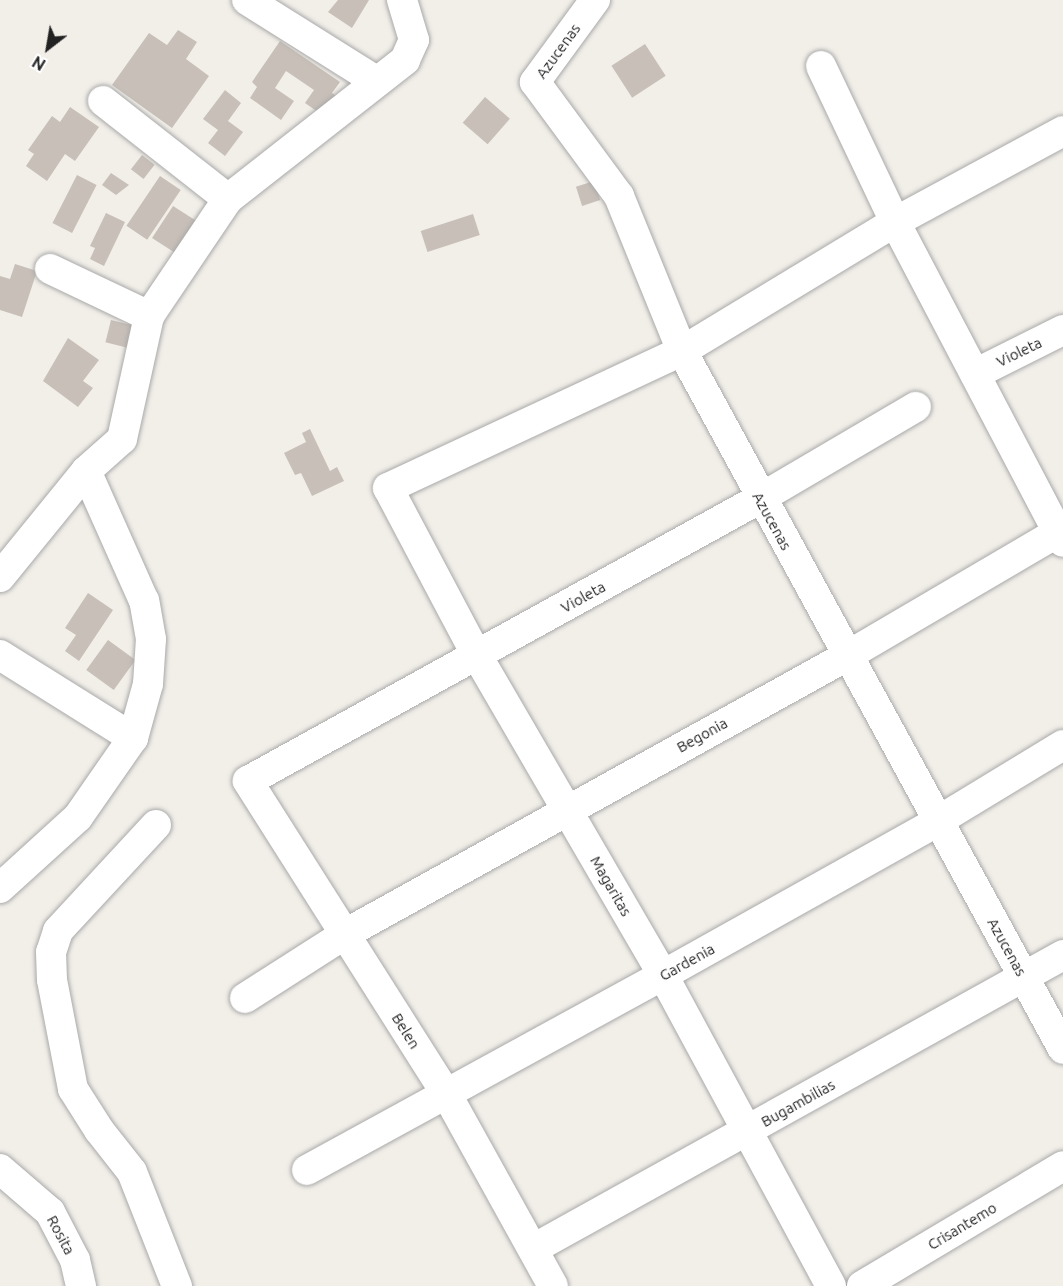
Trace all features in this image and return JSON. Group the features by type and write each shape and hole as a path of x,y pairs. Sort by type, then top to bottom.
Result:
{"street":[{"path":"248,0 376,81"},
{"path":"0,577 86,471 122,439 149,316 228,199 405,60 414,40 402,0"},
{"name":"Azucenas","path":"595,0 535,82 619,196 681,351 759,499 1063,1049"},
{"path":"821,66 895,222 1060,537"},
{"path":"103,101 228,199"},
{"path":"681,351 895,222 1063,131"},
{"path":"50,269 149,316"},
{"name":"Violeta","path":"975,374 1063,330"},
{"name":"Magaritas","path":"681,351 388,488 477,656 663,975 745,1133 831,1286"},
{"name":"Violeta","path":"248,782 759,499 916,407"},
{"path":"0,888 78,816 133,738 148,684 150,630 144,601 86,471"},
{"name":"Begonia","path":"246,999 345,934 566,808 847,656 1060,537"},
{"path":"0,655 133,738"},
{"name":"Gardenia","path":"307,1170 447,1095 938,821 1063,745"},
{"name":"Belen","path":"248,782 447,1095 553,1286"},
{"path":"156,825 58,931 51,952 52,980 73,1089 99,1130 132,1172 177,1286"},
{"name":"Bugambilias","path":"533,1249 1063,955"},
{"name":"Crisantemo","path":"862,1286 1063,1166"},
{"name":"Rosita","path":"0,1169 50,1212 75,1260 81,1286"}],"building":[{"path":"338,0 369,0 352,28 328,12"},
{"path":"178,30 197,42 186,59 209,76 172,128 112,85 149,33 167,45"},
{"path":"280,41 340,82 332,93 341,99 328,119 305,103 314,90 286,71 275,88 294,101 281,120 250,98 257,87 252,82"},
{"path":"645,44 666,76 632,98 611,66"},
{"path":"225,90 241,103 228,121 243,132 225,156 208,143 218,130 203,119"},
{"path":"485,97 510,119 488,144 463,123"},
{"path":"70,107 99,127 75,161 65,154 47,181 26,166 34,154 28,150 52,116 60,122"},
{"path":"142,155 155,165 144,179 131,169"},
{"path":"111,173 129,185 116,195 102,185"},
{"path":"77,175 97,185 72,233 52,223"},
{"path":"160,176 181,190 147,240 126,226"},
{"path":"594,181 600,200 582,206 576,187"},
{"path":"173,206 206,227 180,256 152,238"},
{"path":"106,213 125,222 104,266 90,259 95,248 90,246"},
{"path":"473,214 480,235 427,252 421,231"},
{"path":"15,264 37,271 22,317 0,310 0,276 10,279"},
{"path":"111,320 144,328 138,351 105,342"},
{"path":"68,338 99,360 83,381 93,388 78,407 43,381"},
{"path":"310,429 330,471 337,467 344,481 312,496 301,473 295,475 284,453 306,442 302,433"},
{"path":"88,593 113,610 79,661 65,651 76,635 65,628"},
{"path":"108,640 136,660 114,690 86,670"}]}
